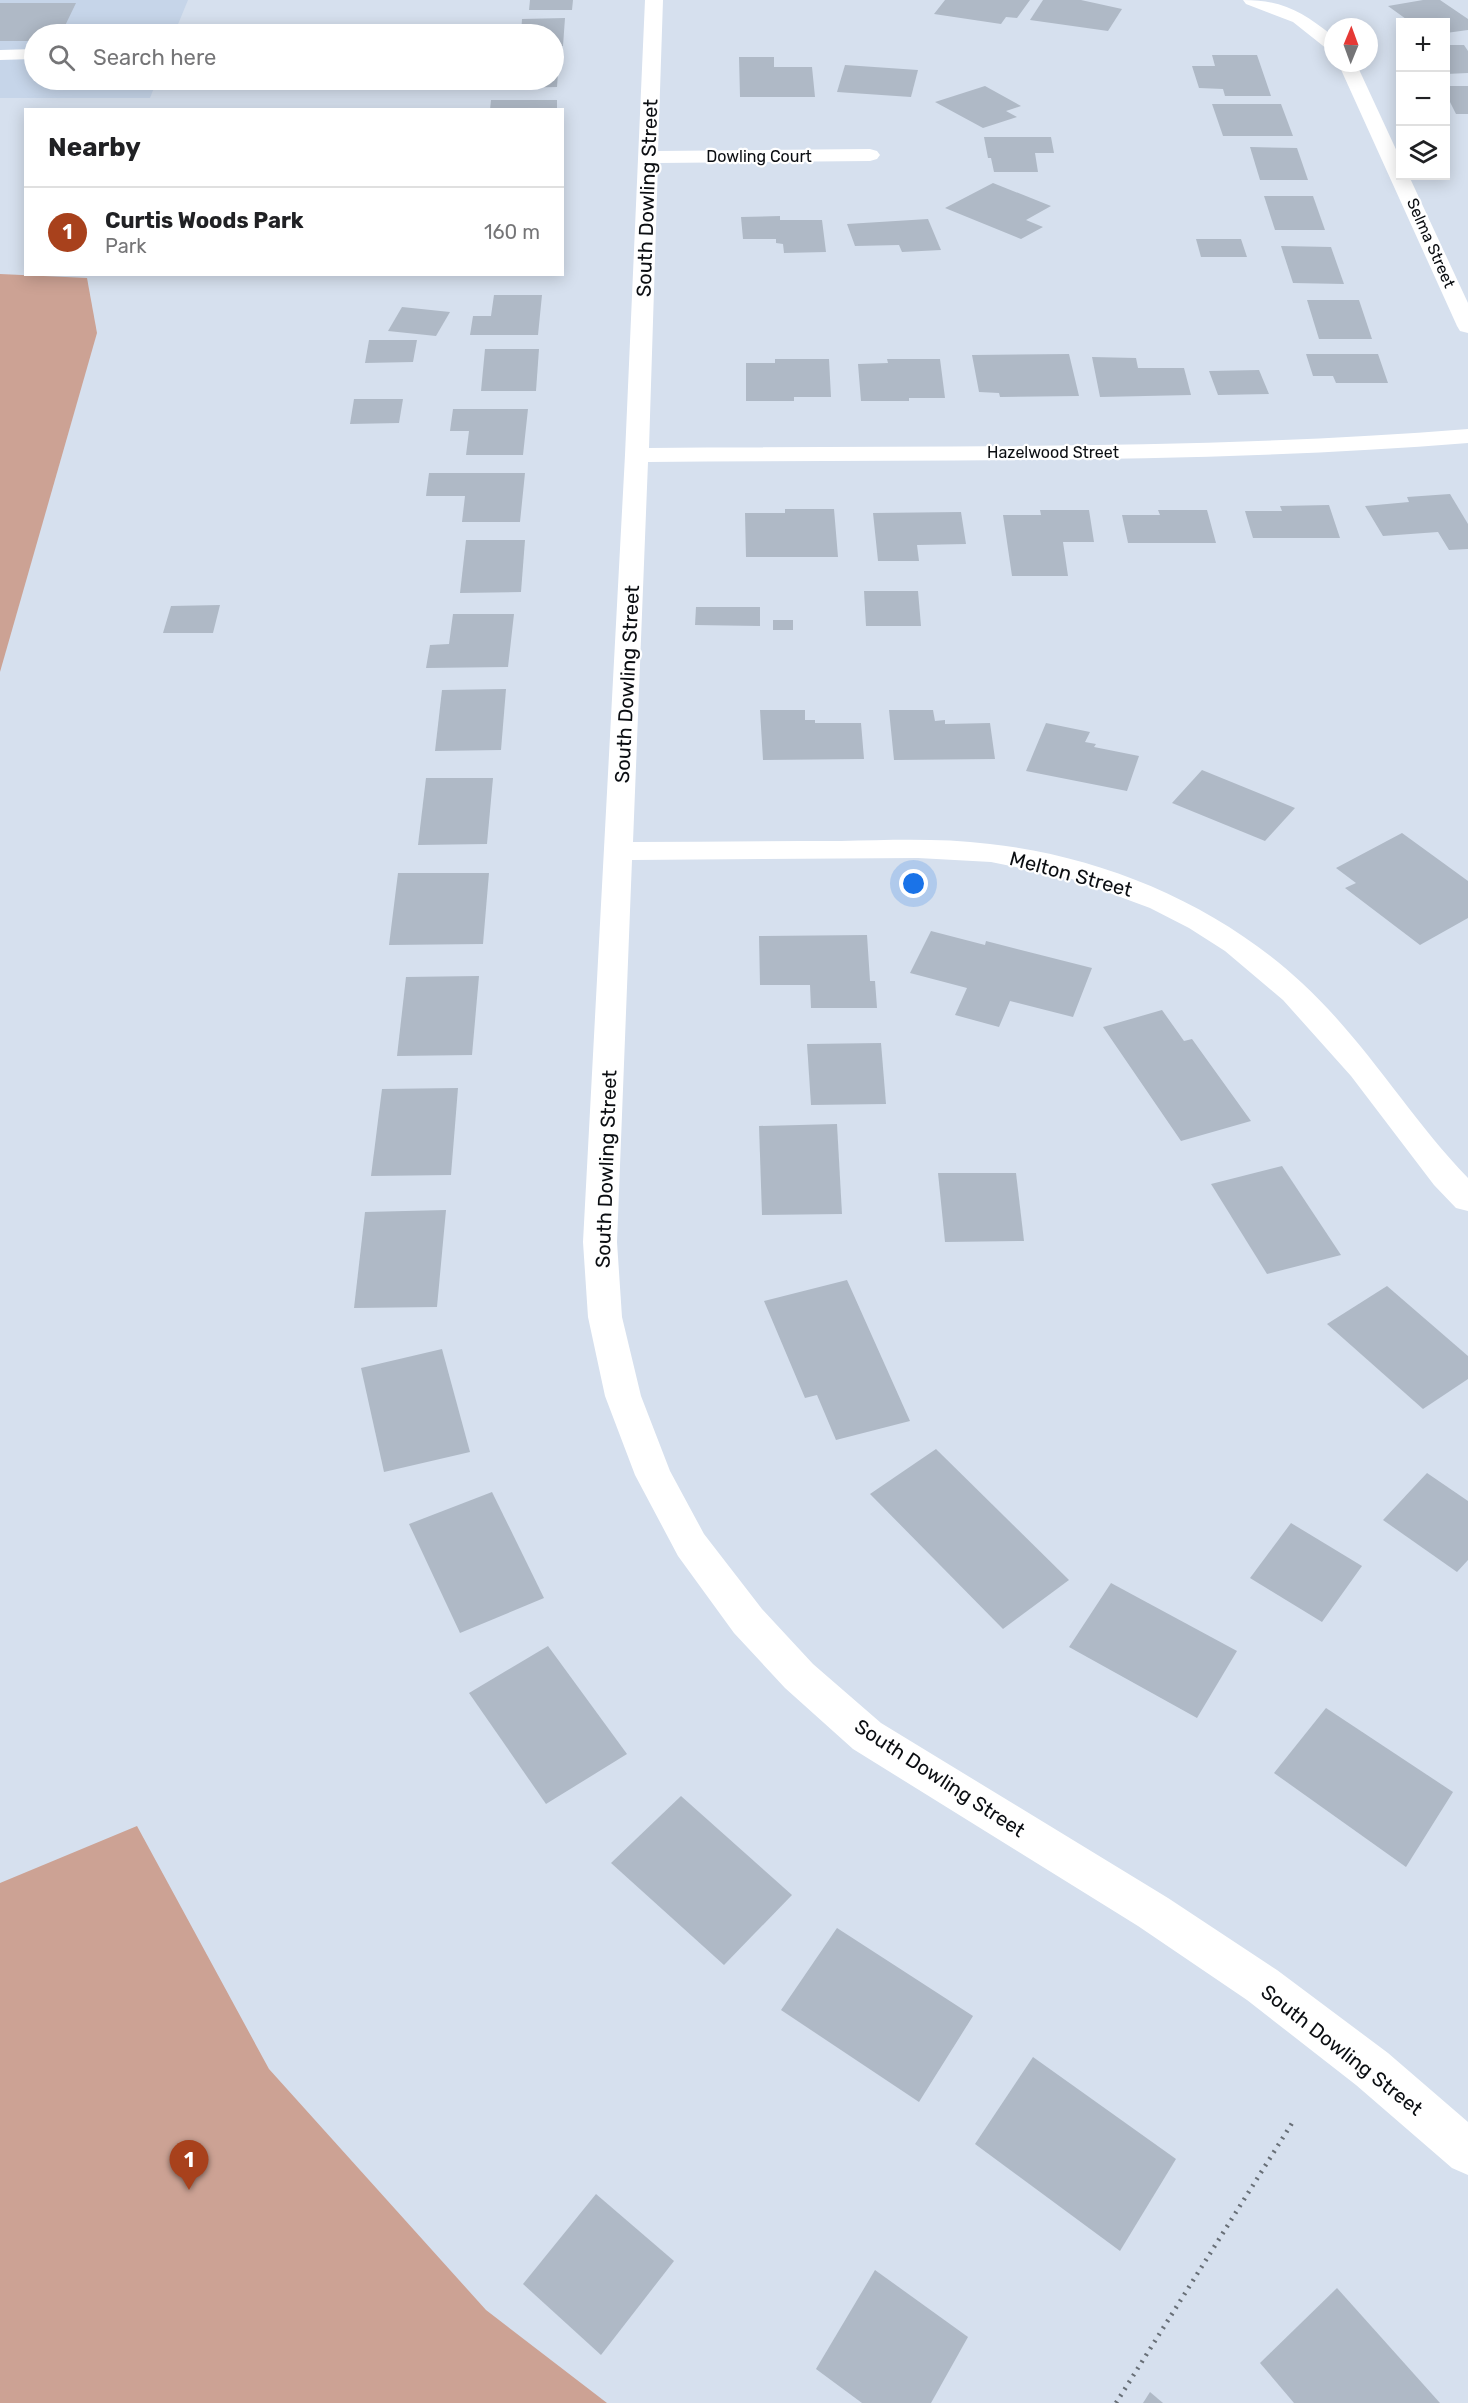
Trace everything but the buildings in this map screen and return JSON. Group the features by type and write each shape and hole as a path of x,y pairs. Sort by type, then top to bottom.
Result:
{"street":[{"name":"South Dowling Street","path":"654,0 620,851 600,1242 605,1317 623,1396 653,1475 692,1545 748,1621 799,1676 867,1736 1153,1912 1262,1985 1372,2069 1468,2152"},
{"path":"1252,0 1299,18 1324,38"},
{"name":"Selma Street","path":"1351,72 1468,326"},
{"name":"Dowling Court","path":"648,157 870,155"},
{"name":"Hazelwood Street","path":"637,455 1251,450 1377,445 1468,436"},
{"name":"Melton Street","path":"620,851 950,850 1013,856 1095,876 1139,892 1182,911 1228,939 1268,968 1310,1007 1446,1176 1468,1199"}],"lane":[{"path":"0,55 24,54"}],"path":[{"path":"1116,2403 1294,2120"}],"shaded area":[{"path":"0,0 188,0 178,24 24,24 24,90 153,90 150,98 0,98"},
{"path":"0,274 87,278 97,333 0,672"},
{"path":"137,1826 269,2069 486,2310 607,2403 0,2403 0,1883"}],"place":[{"name":"Curtis Woods Park","path":"189,2190"}]}
